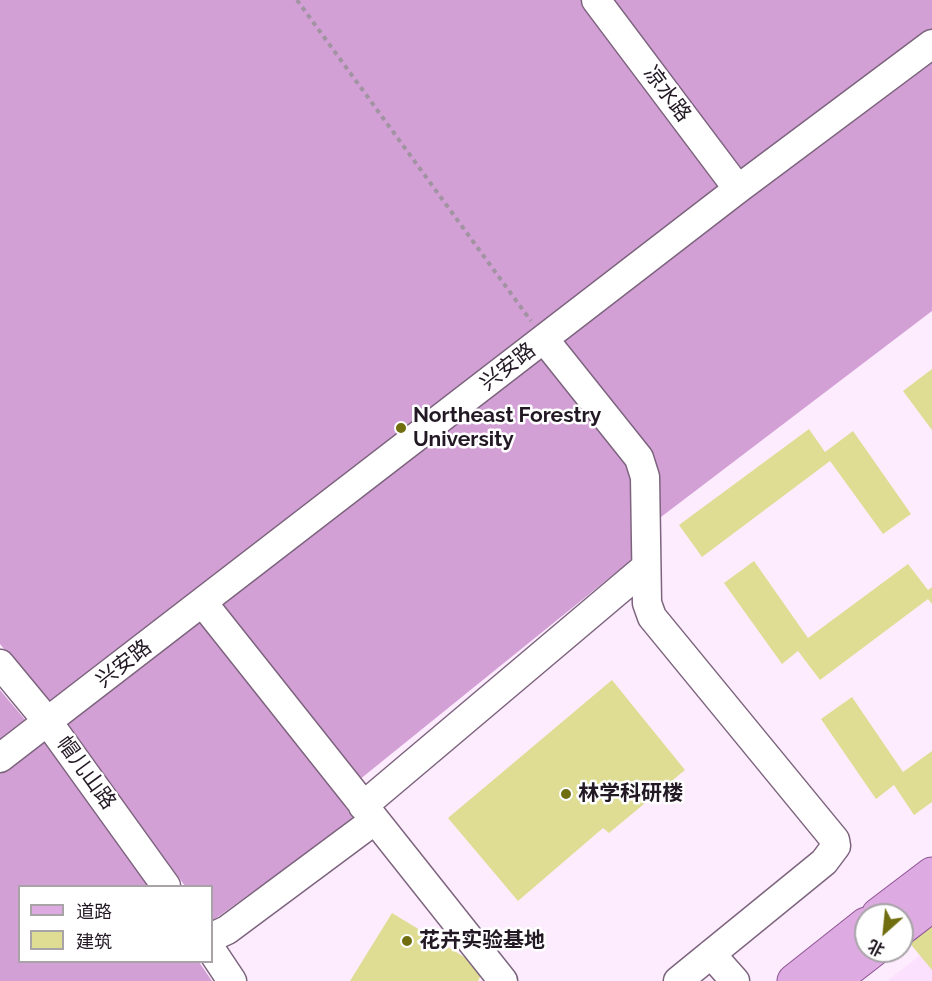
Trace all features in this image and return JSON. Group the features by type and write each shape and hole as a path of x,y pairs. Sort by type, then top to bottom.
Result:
{"main road":[{"path":"894,903 932,874"},
{"path":"914,919 932,905"},
{"path":"794,981 854,934"}],"street":[{"name":"凉水路","path":"596,0 738,189"},
{"name":"兴安路","path":"0,758 738,189 932,44"},
{"path":"544,339 639,458 645,477 647,603 652,617 835,840 836,846 824,862 678,981"},
{"path":"213,937 227,930 369,813 646,567"},
{"path":"203,603 503,981"},
{"name":"帽儿山路","path":"0,664 48,722 165,885"},
{"path":"213,952 232,981"},
{"path":"711,954 735,981"}],"path":[{"path":"297,0 544,339"}],"shaded area":[{"path":"0,0 587,0 728,188 50,705 0,644"},
{"path":"607,0 932,0 932,35 740,178"},
{"path":"932,60 932,311 661,517 629,562 338,797 354,819 213,920 213,885 184,885 64,721 742,201"},
{"path":"0,690 27,722 0,742"},
{"path":"46,736 147,885 18,885 18,963 200,963 212,981 0,981 0,770"},
{"path":"932,946 932,981 887,981 910,963 914,963 914,960"}],"building":[{"path":"932,369 932,430 903,391"},
{"path":"809,429 825,452 853,431 911,514 883,534 830,461 702,557 679,525"},
{"path":"754,561 808,638 908,564 928,590 932,587 932,604 928,599 820,680 798,651 782,664 724,583"},
{"name":"林学科研楼","path":"612,680 685,770 609,833 603,828 518,901 448,818"},
{"path":"852,697 903,772 932,751 932,802 914,815 894,785 876,799 821,719"},
{"name":"花卉实验基地","path":"392,913 484,969 478,981 350,981"},
{"path":"932,922 932,970 914,948 914,936"}],"place":[{"name":"Northeast Forestry University","path":"401,428"},
{"name":"林学科研楼","path":"566,794"},
{"name":"花卉实验基地","path":"407,941"}]}
